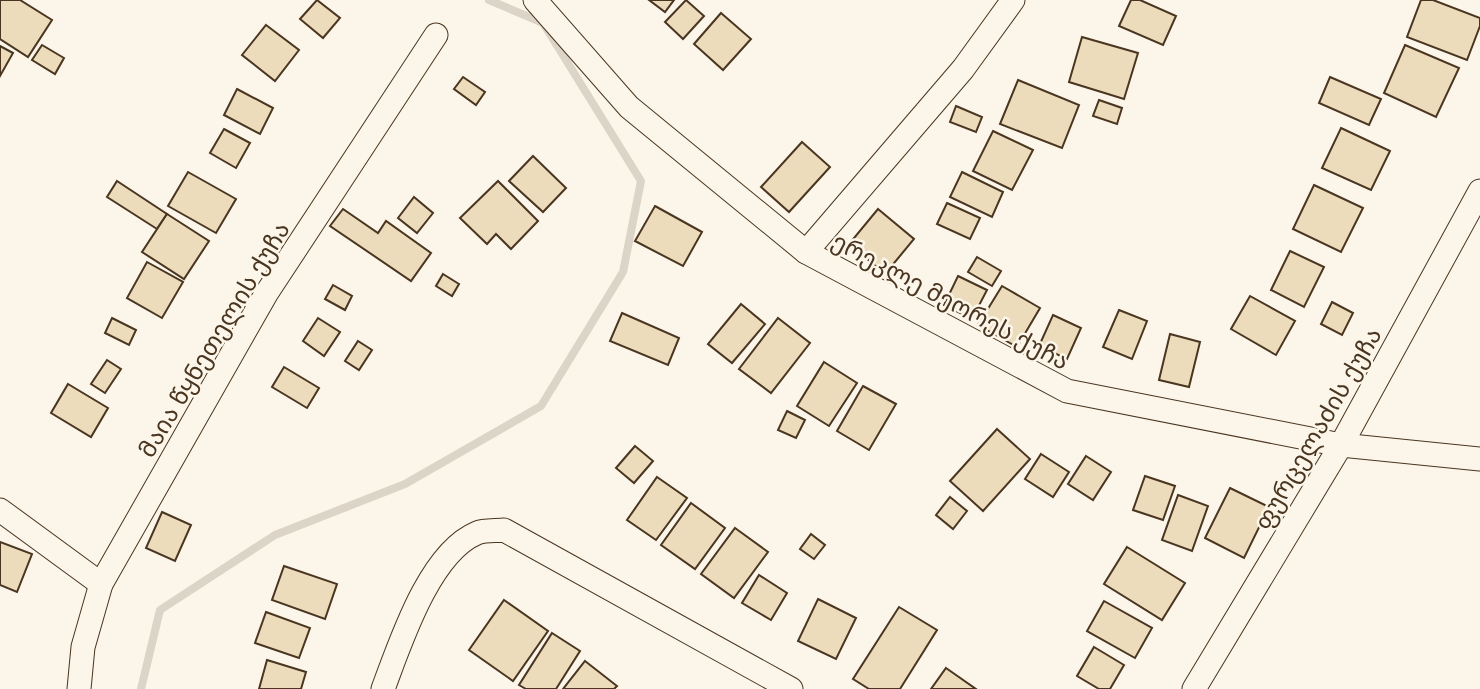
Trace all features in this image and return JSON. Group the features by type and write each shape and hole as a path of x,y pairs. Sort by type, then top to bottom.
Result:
{"street":[{"name":"ერეკლე მეორეს ქუჩა","path":"535,0 629,107 806,252 1067,391 1341,445 1480,459"},
{"path":"806,252 963,69 1013,0"},
{"name":"მაია წყნეთელის ქუჩა","path":"79,689 83,647 101,584 266,294 436,35"},
{"name":"ფურცელაძის ქუჩა","path":"1194,689 1341,445 1480,191"},
{"path":"0,510 101,584"},
{"path":"383,689 412,611 451,552 477,533 504,530 791,689"}],"building":[{"path":"0,0 20,0 52,20 28,57 0,39"},
{"path":"317,0 340,18 323,38 300,19"},
{"path":"649,0 674,0 665,12"},
{"path":"686,0 704,16 683,39 665,22"},
{"path":"1131,0 1140,0 1176,16 1163,45 1119,26"},
{"path":"1421,0 1433,0 1480,18 1480,26 1467,60 1407,37"},
{"path":"721,13 751,39 723,70 694,44"},
{"path":"266,25 299,50 275,81 242,55"},
{"path":"1082,37 1138,53 1124,99 1069,82"},
{"path":"42,45 64,58 55,74 32,60"},
{"path":"1405,45 1459,68 1436,117 1384,93"},
{"path":"0,46 13,53 0,76"},
{"path":"463,77 485,92 476,105 454,89"},
{"path":"1330,77 1381,99 1369,125 1319,103"},
{"path":"1018,80 1079,105 1062,148 1000,124"},
{"path":"237,89 273,108 260,134 224,115"},
{"path":"1099,100 1122,108 1117,124 1093,116"},
{"path":"956,106 982,117 976,132 950,122"},
{"path":"1341,128 1390,151 1371,190 1322,168"},
{"path":"224,129 250,143 236,168 210,153"},
{"path":"993,131 1033,150 1012,190 973,171"},
{"path":"802,142 830,167 789,212 761,187"},
{"path":"533,156 566,188 543,212 509,181"},
{"path":"188,172 236,199 216,233 168,206"},
{"path":"962,172 1003,192 992,217 950,197"},
{"path":"117,181 167,214 157,229 107,197"},
{"path":"498,181 538,221 511,249 496,234 487,244 460,218"},
{"path":"1314,185 1363,208 1341,252 1293,229"},
{"path":"414,197 433,213 417,233 398,218"},
{"path":"947,203 980,218 970,239 937,224"},
{"path":"655,206 702,232 683,266 635,241"},
{"path":"343,209 378,233 386,221 431,253 411,281 330,226"},
{"path":"878,209 914,239 885,274 849,244"},
{"path":"167,214 209,241 184,279 142,252"},
{"path":"1290,251 1324,267 1304,307 1271,290"},
{"path":"977,257 1001,271 992,286 968,272"},
{"path":"147,262 183,282 162,318 127,298"},
{"path":"443,274 459,284 452,296 436,286"},
{"path":"958,276 987,290 972,319 944,305"},
{"path":"333,285 352,296 345,310 325,299"},
{"path":"1002,286 1040,308 1017,347 978,325"},
{"path":"1250,296 1295,321 1276,355 1231,329"},
{"path":"1332,302 1353,313 1342,335 1321,324"},
{"path":"741,304 765,324 732,363 708,344"},
{"path":"1119,310 1147,321 1132,359 1103,347"},
{"path":"622,313 679,338 668,365 610,341"},
{"path":"1053,315 1081,328 1067,359 1039,346"},
{"path":"112,318 136,330 129,345 105,333"},
{"path":"318,318 340,332 324,356 303,341"},
{"path":"778,318 810,343 771,393 739,369"},
{"path":"1170,334 1200,342 1189,387 1159,380"},
{"path":"358,341 372,350 359,370 345,361"},
{"path":"107,360 121,369 105,393 91,384"},
{"path":"824,362 857,383 829,426 797,406"},
{"path":"284,367 319,388 307,408 272,387"},
{"path":"68,384 108,408 91,437 51,413"},
{"path":"863,386 896,404 869,450 837,431"},
{"path":"787,411 805,420 796,438 778,430"},
{"path":"997,429 1030,459 983,511 950,481"},
{"path":"635,446 653,461 634,483 616,468"},
{"path":"1041,454 1069,472 1053,497 1025,479"},
{"path":"1086,456 1111,472 1093,500 1068,484"},
{"path":"1145,476 1175,486 1163,520 1133,510"},
{"path":"657,477 687,498 656,540 627,520"},
{"path":"1230,488 1269,507 1244,558 1205,538"},
{"path":"1178,495 1208,506 1192,551 1162,540"},
{"path":"950,497 967,511 953,529 936,515"},
{"path":"691,503 725,528 695,569 661,545"},
{"path":"162,512 191,525 175,561 146,548"},
{"path":"735,528 768,552 734,598 701,574"},
{"path":"811,534 825,545 814,559 800,549"},
{"path":"0,542 32,554 17,592 0,585"},
{"path":"1127,547 1185,583 1162,620 1104,584"},
{"path":"284,566 337,584 325,619 272,600"},
{"path":"759,575 787,593 771,620 742,603"},
{"path":"818,599 856,618 836,659 798,641"},
{"path":"504,600 548,631 513,681 469,650"},
{"path":"1104,601 1152,628 1135,658 1087,631"},
{"path":"899,607 937,630 900,689 869,689 853,679"},
{"path":"266,612 310,628 299,658 255,643"},
{"path":"552,633 580,651 556,689 526,689 519,685"},
{"path":"1094,647 1124,665 1110,689 1099,689 1077,676"},
{"path":"267,660 306,672 301,689 259,689"},
{"path":"585,661 617,686 614,689 563,689"},
{"path":"946,668 976,689 931,689"}],"waterway":[{"path":"141,689 160,610 275,535 405,484 541,406 623,272 641,181 543,23 489,0"}]}
